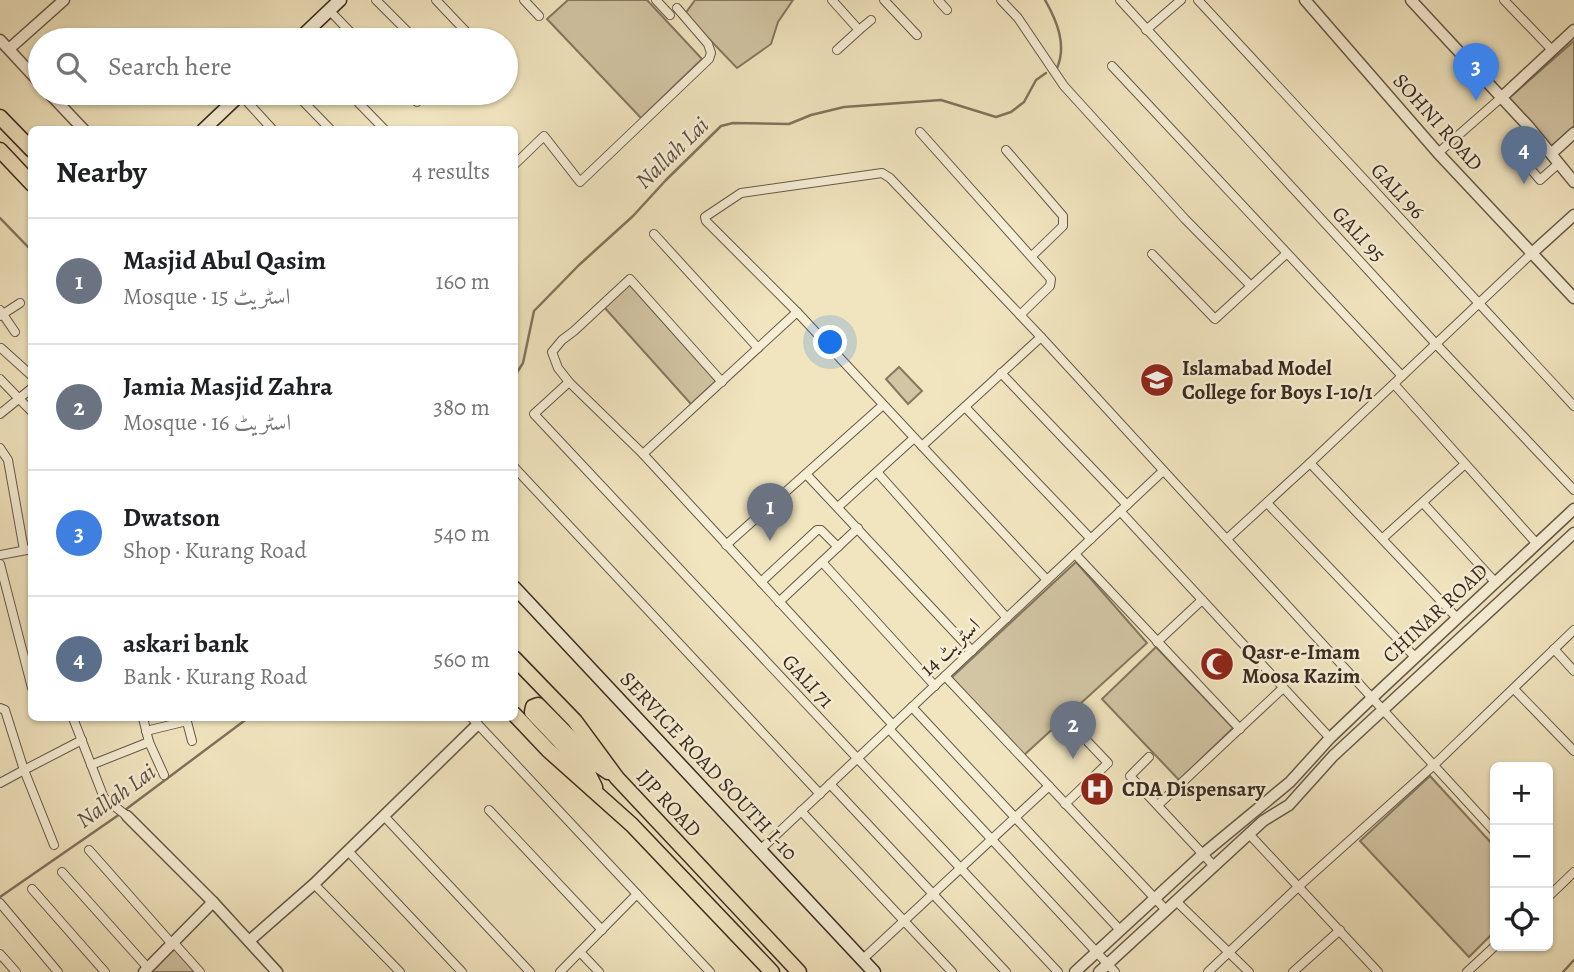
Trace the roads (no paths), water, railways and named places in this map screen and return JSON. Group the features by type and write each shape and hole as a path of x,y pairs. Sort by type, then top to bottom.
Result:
{"highway":[{"path":"0,117 28,146"},
{"path":"0,150 28,180"},
{"name":"IJP ROAD","path":"518,662 575,721 617,778 799,972"},
{"path":"597,792 586,769 532,712 534,705 540,707 595,763 617,778"},
{"name":"IJP ROAD","path":"518,718 548,750 632,825 772,972"}],"main road":[{"path":"310,28 340,0"},
{"path":"212,126 230,105"},
{"name":"SERVICE ROAD SOUTH I-10","path":"518,591 874,972"}],"street":[{"path":"33,28 64,0"},
{"path":"376,0 404,28"},
{"path":"436,0 463,28"},
{"path":"524,0 539,16"},
{"path":"656,0 670,15"},
{"path":"832,0 859,30"},
{"path":"884,0 917,35"},
{"path":"938,0 947,9"},
{"path":"1001,0 1018,18 1064,86 1185,219 1251,286"},
{"name":"GALI 95","path":"1120,0 1574,490"},
{"path":"1146,30 1181,0"},
{"name":"GALI 96","path":"1198,0 1574,406"},
{"name":"SOHNI ROAD","path":"1305,0 1438,153 1574,298"},
{"path":"1411,0 1529,127 1574,182"},
{"path":"1504,0 1552,50"},
{"path":"518,161 544,136 580,182 624,141 709,59 711,53 708,44 677,8"},
{"path":"329,10 346,28"},
{"path":"836,50 871,20"},
{"path":"1438,153 1574,30"},
{"path":"9,49 28,32"},
{"path":"0,40 28,70"},
{"path":"1111,66 1402,376"},
{"path":"60,105 79,126"},
{"path":"251,105 270,126"},
{"path":"307,105 327,126"},
{"path":"361,105 381,126"},
{"path":"1529,127 1511,147 1540,180 1574,133"},
{"path":"920,132 1049,275 1052,282 1020,315"},
{"path":"1006,150 1063,216 1063,226 1033,255"},
{"path":"1047,580 705,217 741,193 882,173 886,175 1041,337 1490,827"},
{"path":"1227,539 1574,215"},
{"path":"654,234 758,348"},
{"path":"1152,254 1215,319 1286,254"},
{"path":"722,382 630,279 552,352 558,368 569,382 643,454 761,582 1097,952 1107,970"},
{"path":"15,332 1,313 20,303"},
{"path":"643,454 797,312"},
{"path":"922,446 1041,337"},
{"path":"1,348 28,372"},
{"path":"1001,373 1124,508 1202,600 1330,738"},
{"path":"0,379 28,408"},
{"name":"GALI 71","path":"569,382 534,414 1058,972"},
{"path":"1394,384 1537,544"},
{"path":"0,414 28,391"},
{"path":"726,545 883,405"},
{"path":"965,407 1091,539"},
{"path":"838,507 914,438"},
{"path":"0,448 8,460 28,550 0,555"},
{"path":"1310,463 1457,618"},
{"path":"1383,538 1465,464"},
{"path":"518,471 820,794"},
{"name":"اسٹریٹ 14","path":"761,849 1163,471"},
{"path":"877,472 1007,618"},
{"path":"806,474 972,650"},
{"path":"1266,503 1415,657"},
{"path":"1423,503 1496,583"},
{"name":"CHINAR ROAD","path":"1075,972 1203,854 1290,782 1330,738 1574,509"},
{"path":"779,602 858,528"},
{"path":"761,582 817,530 821,530 838,547"},
{"name":"CHINAR ROAD","path":"1107,970 1165,909 1263,821 1289,805 1333,756 1382,709 1574,533"},
{"path":"1075,554 1240,729"},
{"path":"822,562 935,686"},
{"path":"0,564 28,672"},
{"path":"1157,642 1202,600"},
{"path":"1208,972 1434,765 1574,630"},
{"path":"1554,649 1574,671"},
{"path":"946,676 1165,909"},
{"path":"1158,806 1283,688"},
{"path":"1514,689 1574,751"},
{"path":"912,707 1120,930"},
{"path":"0,708 5,710 24,769 54,845"},
{"path":"74,721 104,798 127,816 213,902 277,972"},
{"path":"144,721 149,742 164,775"},
{"path":"146,732 181,721"},
{"path":"187,721 192,741"},
{"path":"249,941 314,884 384,816 475,721 710,972"},
{"path":"0,783 82,740"},
{"path":"91,765 149,742"},
{"path":"1065,804 1108,764 1088,742"},
{"path":"1149,757 1130,776 1214,866"},
{"path":"830,784 1006,972"},
{"path":"863,959 1049,786"},
{"path":"489,810 602,930"},
{"path":"801,811 952,972"},
{"path":"384,816 530,972"},
{"path":"1250,835 1375,971"},
{"path":"89,850 200,972"},
{"path":"348,851 462,972"},
{"path":"62,872 146,970 213,902"},
{"path":"1553,890 1574,872"},
{"path":"314,884 400,972"},
{"path":"32,889 105,972"},
{"path":"560,972 637,894"},
{"path":"1176,901 1249,972"},
{"path":"1,905 58,972"},
{"path":"1293,972 1340,930"},
{"path":"1467,972 1490,951"},
{"path":"580,952 599,972"},
{"path":"0,954 16,972"}],"waterway":[{"name":"Nallah Lai","path":"1045,0 1061,42 1057,68"},
{"name":"Nallah Lai","path":"518,371 523,363 534,311 721,126 733,123 789,124 811,115 844,107 941,100 996,117 1011,112 1024,102 1036,80 1046,73"},
{"path":"0,218 28,247"},
{"name":"Nallah Lai","path":"125,810 244,721"},
{"name":"Nallah Lai","path":"0,897 120,814"},
{"name":"Nallah Lai","path":"1563,972 1574,960"}],"place":[{"name":"Dwatson","path":"1476,101"},
{"name":"askari bank","path":"1524,184"},
{"name":"Islamabad Model College for Boys I-10/1","path":"1157,380"},
{"name":"Masjid Abul Qasim","path":"770,541"},
{"name":"Qasr-e-Imam Moosa Kazim","path":"1217,664"},
{"name":"Jamia Masjid Zahra","path":"1073,759"},
{"name":"CDA Dispensary","path":"1097,789"}]}
